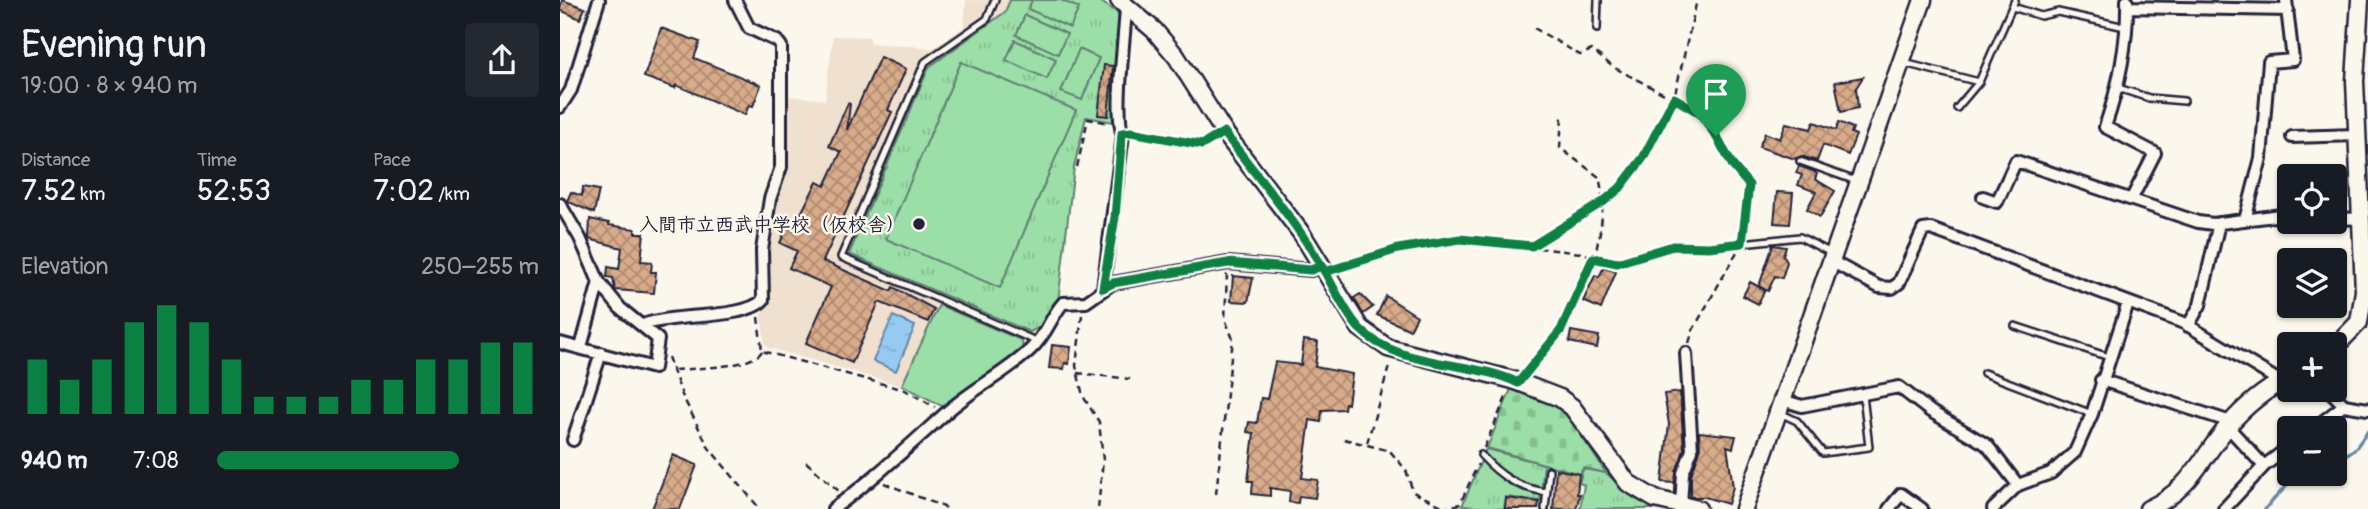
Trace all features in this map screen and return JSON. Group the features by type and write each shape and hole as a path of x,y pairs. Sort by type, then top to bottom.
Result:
{"street":[{"path":"561,100 571,90 600,0"},
{"path":"643,325 684,315 723,314 757,307 764,295 762,250 770,199 781,167 781,46 777,41 749,28 735,0"},
{"path":"1744,509 1923,0"},
{"path":"2347,334 2359,322 2366,291 2359,219 2363,42 2360,0"},
{"path":"1103,288 1115,217 1121,129 1123,3"},
{"path":"1123,3 1154,30 1176,56 1224,132 1302,234 1360,328 1372,339 1395,350 1516,381 1560,398 1572,407 1628,483 1655,499 1698,509"},
{"path":"2132,198 2155,153 2105,127 2118,88 2127,28 2127,3 2287,5 2293,60 2269,62 2261,158 2245,220"},
{"path":"2292,137 2361,132"},
{"path":"1983,197 1997,202 2016,161 2198,222 2219,223 2277,216"},
{"path":"560,204 580,238 599,282 620,308 658,339 654,369 560,343"},
{"path":"2347,219 2359,219"},
{"path":"2188,326 2200,305 2219,223"},
{"path":"1833,258 1880,287 1892,288 1899,283 1923,230 1931,229 2188,326 2277,376"},
{"path":"833,509 909,449 948,411 1038,342 1050,329 1056,311 1063,303 1086,302 1113,283 1228,263 1323,269"},
{"path":"581,347 599,282"},
{"path":"1993,509 2018,485 2051,473 2075,452 2092,414 2128,303"},
{"path":"1681,505 1683,473 1692,450 1686,353"},
{"path":"573,440 601,354"},
{"path":"2101,380 2230,424 2264,466"},
{"path":"2148,509 2178,493 2230,424 2258,398 2277,385"},
{"path":"1780,406 1802,406 1899,387 1930,411 1987,445 2018,485"},
{"path":"2341,402 2344,405 2368,409"},
{"path":"2330,416 2344,405"},
{"path":"2224,509 2264,466 2277,456"},
{"path":"1889,509 1901,494 1922,509"}],"lane":[{"path":"995,0 987,19 925,62 841,257 1038,342"},
{"path":"1597,29 1598,0"},
{"path":"1957,108 1979,82 2005,18 2014,3 2041,16 2058,12 2127,28"},
{"path":"1901,62 1979,82"},
{"path":"2118,88 2149,97 2184,101"},
{"path":"1800,161 1859,182"},
{"path":"1742,243 1800,237 1833,258"},
{"path":"2015,326 2109,357"},
{"path":"1984,373 2092,414"},
{"path":"1780,406 1797,421 1823,453 1868,447 1863,395"},
{"path":"1481,455 1511,481 1525,489 1546,492"},
{"path":"1545,509 1549,470"}],"path":[{"path":"1532,246 1603,202 1633,173 1674,98 1697,0"},
{"path":"1534,28 1580,55 1592,50 1613,67 1674,98 1706,120 1733,166 1746,178 1749,185 1742,243 1693,330 1686,353"},
{"path":"1344,439 1390,451 1406,470 1413,492 1442,508 1460,504 1463,500 1516,381 1561,330 1593,258 1603,202 1599,177 1560,148 1562,116"},
{"path":"1077,167 1088,119 1131,132 1202,145 1224,132"},
{"path":"1323,269 1398,249 1460,239 1532,246 1617,263 1673,246 1709,247 1742,243"},
{"path":"1216,494 1233,349 1233,339 1225,319 1228,263"},
{"path":"1086,302 1077,334 1077,373 1083,396 1099,422 1103,460 1098,509"},
{"path":"674,370 756,358 762,351 757,307"},
{"path":"658,339 709,448 760,509"},
{"path":"1367,443 1395,350"},
{"path":"762,351 905,390 948,411"},
{"path":"1077,373 1130,379"},
{"path":"806,462 848,499"},
{"path":"873,477 949,509"}],"shaded area":[{"name":"入間市立西武中学校（仮校舎）","path":"966,0 1101,0 1118,13 1121,27 1114,122 1087,118 1075,167 1059,302 1051,311 1047,324 1025,350 948,405 940,405 907,387 769,348 765,343 761,315 768,301 767,250 789,96 825,100 833,36 870,37 870,43 933,48 964,27"}],"green space":[{"path":"1010,0 1098,0 1118,13 1121,27 1114,122 1086,117 1074,167 1058,302 1050,310 1046,324 1030,332 849,254 929,67 1005,12"},
{"path":"1032,0 1061,0 1079,8 1070,28 1028,9"},
{"path":"1025,15 1067,34 1058,54 1016,35"},
{"path":"1015,40 1056,59 1047,79 1006,60"},
{"path":"1079,49 1099,58 1082,100 1061,92"},
{"path":"961,62 1076,110 1000,288 886,239"},
{"path":"939,305 1021,340 1024,350 948,405 940,405 902,385"},
{"path":"1511,389 1558,407 1567,414 1606,473 1583,468 1580,474 1487,448"},
{"path":"1486,449 1544,464 1540,501 1506,497 1504,509 1462,506"},
{"path":"1583,469 1606,473 1635,499 1657,509 1580,509 1584,485 1579,483"}],"water":[{"path":"893,316 915,326 896,371 873,361"}],"building":[{"path":"562,0 585,8 580,19 560,10"},
{"path":"661,28 700,42 694,58 761,85 753,106 749,105 745,115 676,85 675,88 644,77"},
{"path":"880,57 906,69 888,110 892,112 823,261 891,291 893,287 934,309 928,322 879,302 852,363 806,343 831,287 789,268 797,251 780,243 787,227 793,229 817,182 825,186 841,152 829,146 848,103 847,130"},
{"path":"1104,65 1113,66 1108,116 1098,115"},
{"path":"1863,77 1856,88 1858,108 1841,112 1835,82"},
{"path":"1814,122 1836,130 1839,122 1853,128 1851,133 1856,135 1848,155 1823,145 1817,161 1801,156 1795,159 1759,147 1765,133 1780,139 1786,123 1811,129"},
{"path":"1799,166 1813,171 1817,174 1815,179 1835,191 1820,217 1807,209 1816,192 1798,185 1802,175 1796,173"},
{"path":"583,187 599,190 594,213 567,201 571,192 582,196"},
{"path":"1777,192 1793,193 1790,224 1774,223"},
{"path":"590,219 635,229 635,233 644,233 641,261 652,262 651,272 656,272 654,293 615,290 613,278 607,277 608,267 619,269 622,248 589,239"},
{"path":"1773,245 1786,247 1783,255 1787,262 1782,278 1775,276 1768,291 1759,286"},
{"path":"1604,267 1616,272 1601,309 1583,301 1595,275 1599,277"},
{"path":"1233,276 1253,278 1248,302 1231,301"},
{"path":"1750,282 1765,290 1758,304 1743,296"},
{"path":"1360,294 1373,307 1363,314 1354,298"},
{"path":"1386,296 1417,316 1410,330 1377,315"},
{"path":"1571,331 1599,336 1597,348 1569,342"},
{"path":"1304,340 1318,342 1315,367 1352,374 1348,404 1345,403 1344,409 1322,410 1321,422 1310,420 1302,478 1318,480 1315,498 1299,496 1298,503 1289,502 1290,491 1270,488 1270,496 1252,494 1253,481 1248,481 1254,433 1247,432 1249,422 1257,423 1261,398 1267,399 1275,362 1301,365"},
{"path":"1052,345 1071,347 1069,364 1065,363 1064,369 1049,368"},
{"path":"1680,392 1684,449 1674,483 1662,482 1669,424 1664,394"},
{"path":"1699,432 1736,436 1733,448 1727,446 1733,487 1728,504 1705,497 1691,497 1691,475 1700,450"},
{"path":"673,455 697,465 680,509 652,509"},
{"path":"1556,469 1579,474 1577,494 1580,494 1576,509 1553,509"},
{"path":"1506,498 1539,502 1538,509 1505,509"}],"waterway":[{"path":"2347,454 2355,449 2368,431"},
{"path":"2265,509 2286,486"}],"place":[{"name":"入間市立西武中学校（仮校舎）","path":"919,224"}],"route":[{"path":"1716,136 1700,113 1674,98 1643,158 1620,188 1603,202 1532,246 1460,239 1398,249 1325,272 1321,266 1311,270 1228,263 1113,283 1103,288 1107,278 1115,217 1122,133 1131,132 1202,145 1224,132 1302,234 1325,272 1352,319 1372,339 1405,354 1462,366 1518,383 1524,372 1543,355 1561,330 1593,258 1617,263 1645,252 1673,246 1709,247 1742,243 1749,185 1746,178 1733,166 1716,136"}]}
